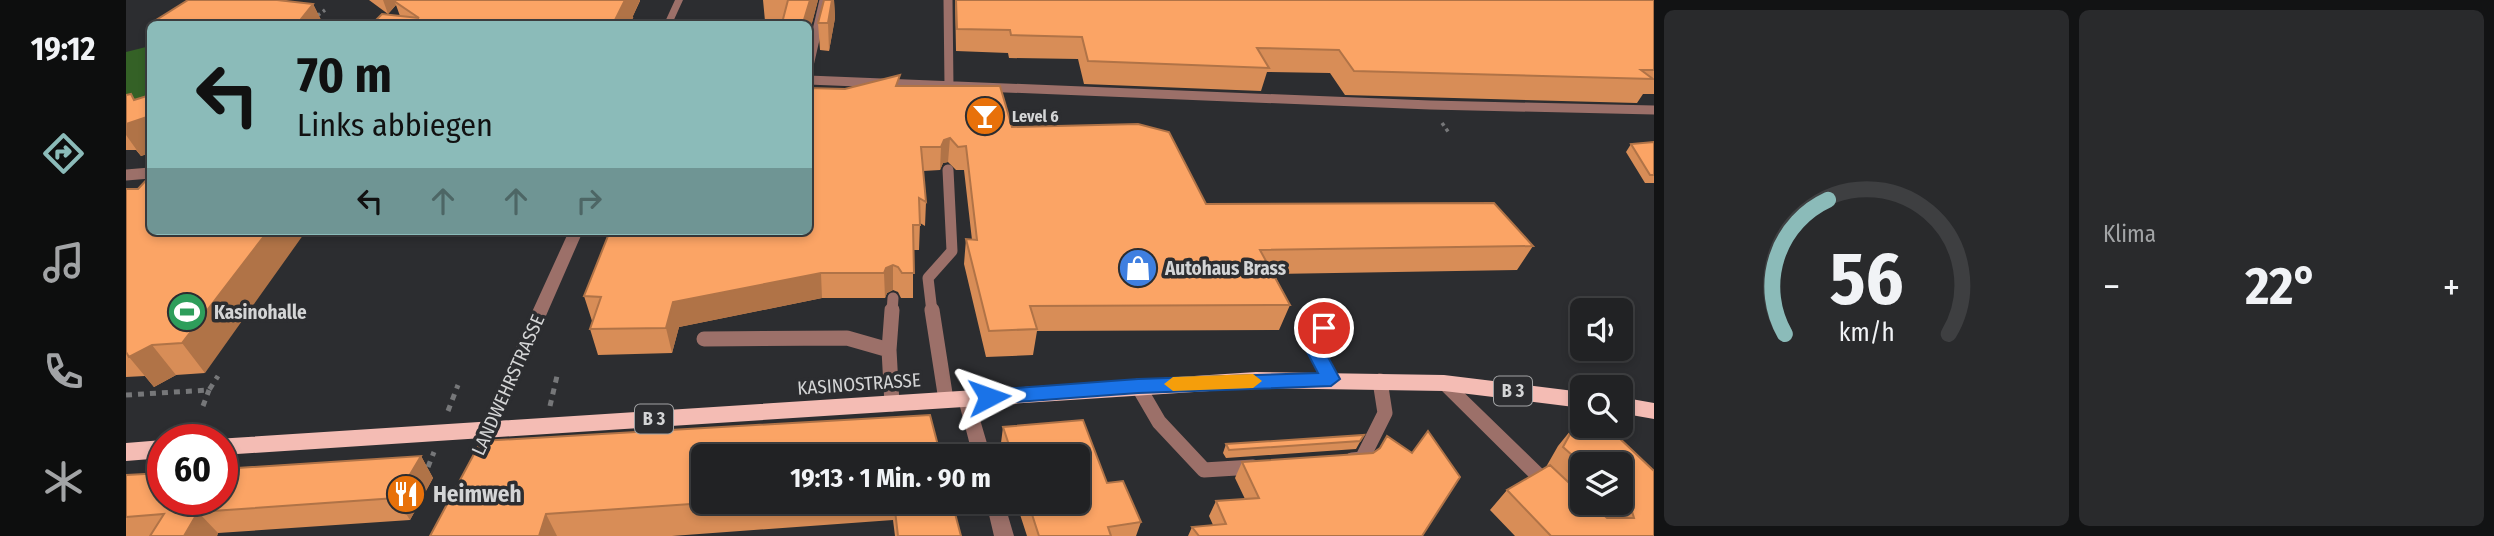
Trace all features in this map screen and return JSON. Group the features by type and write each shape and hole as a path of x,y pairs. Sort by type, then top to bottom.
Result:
{"main road":[{"name":"KASINOSTRASSE","path":"238,445 1138,386 1331,379 1444,383 1570,399"},
{"path":"1633,407 1654,411"},
{"path":"126,452 147,450"}],"street":[{"path":"669,21 679,0"},
{"name":"LANDWEHRSTRASSE","path":"478,453 574,235"},
{"path":"1444,383 1562,498"},
{"path":"956,400 976,444"},
{"path":"998,514 1004,536"}],"lane":[{"path":"812,33 824,0"},
{"path":"948,0 949,86"},
{"path":"812,80 1430,105 1654,110"},
{"path":"948,170 953,251 928,278 939,368 956,400"},
{"path":"126,175 147,173"},
{"path":"892,404 889,349 893,298"},
{"path":"1331,379 1314,348 1333,308"},
{"path":"704,339 847,338 889,349"},
{"path":"1336,461 1362,459 1385,412 1380,381"},
{"path":"1138,386 1159,422 1204,470 1270,466"}],"path":[{"path":"310,21 325,10"},
{"path":"203,406 218,376"},
{"path":"126,395 209,390"}],"green space":[{"path":"147,47 147,124 126,128 126,52"}],"building":[{"path":"188,0 277,0 313,4 299,21 155,21"},
{"path":"625,0 616,18 632,18 631,21 375,21 382,14 419,18 394,1"},
{"path":"788,0 810,0 804,21 783,21"},
{"path":"824,0 832,0 828,23 818,23"},
{"path":"956,0 1654,0 1654,70 1641,70 1653,79 1354,71 1339,50 1257,48 1269,68 1088,61 1082,37 1011,35 1010,30 957,29"},
{"path":"900,75 896,86 1000,86 1012,127 1138,124 1169,132 1206,204 1494,203 1533,246 1260,250 1290,305 1030,306 1037,329 989,331 966,239 977,240 966,146 958,147 950,138 944,140 941,147 921,147 926,202 919,198 920,225 913,225 914,273 902,273 893,265 886,268 884,273 821,273 673,302 666,328 590,329 601,297 584,296 608,235 812,235 812,88 845,89"},
{"path":"131,94 134,100 147,96 147,117 126,124 126,95"},
{"path":"1654,142 1654,175 1650,175 1631,144"},
{"path":"147,179 147,235 265,235 182,343 152,345 129,357 126,352 126,189 138,189"},
{"path":"930,415 938,444 691,444 691,504 546,514 539,536 430,536 481,441"},
{"path":"1083,420 1107,483 1123,481 1141,522 1108,527 1111,536 1039,536 1032,514 1090,514 1090,444 1009,444 1003,427"},
{"path":"1428,431 1460,477 1422,536 1199,536 1192,527 1226,524 1216,501 1259,498 1242,462 1373,453 1380,448 1387,436 1412,453"},
{"path":"1570,434 1570,438 1619,438 1654,471 1654,536 1551,536 1507,490 1550,465 1570,484 1570,515 1634,518 1633,452 1570,453 1563,447"},
{"path":"1364,435 1360,441 1229,450 1226,444"},
{"path":"421,456 396,498 238,509 238,468"},
{"path":"147,474 147,515 151,515 126,517 126,475"},
{"path":"895,514 955,514 961,536 898,536"},
{"path":"163,515 196,515 184,536 150,536"}],"slow traffic":[{"path":"1173,384 1253,381"}],"place":[{"name":"Level 6","path":"985,116"},
{"name":"Autohaus Brass","path":"1138,268"},
{"name":"Kasinohalle","path":"187,312"},
{"name":"Heimweh","path":"406,494"}],"route":[{"path":"989,397 1138,386 1331,379 1314,348 1324,328"}]}
